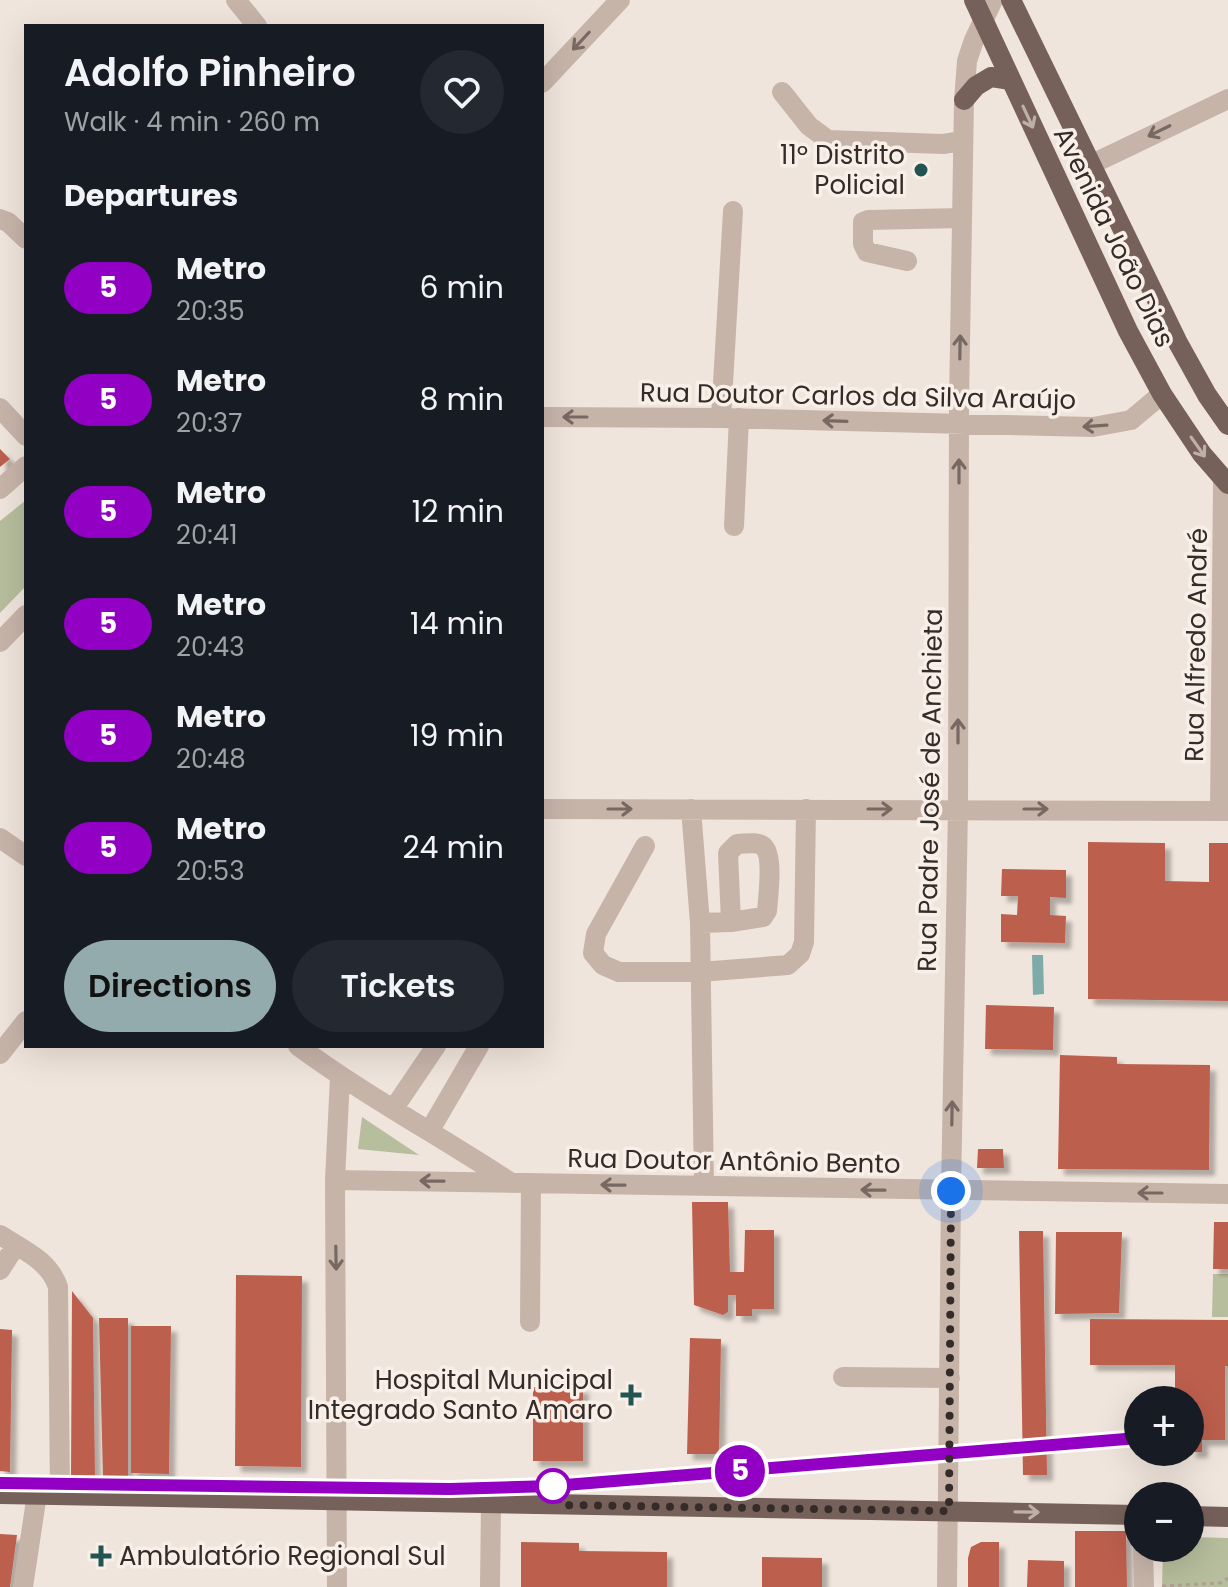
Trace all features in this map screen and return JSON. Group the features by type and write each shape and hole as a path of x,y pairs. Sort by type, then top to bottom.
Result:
{"main road":[{"name":"Avenida João Dias","path":"974,0 1128,331 1162,394 1202,454 1226,482"},
{"name":"Avenida João Dias","path":"1011,0 1177,341 1224,413"},
{"path":"964,100 976,86 991,77 1011,80"},
{"path":"0,1494 1124,1515"},
{"path":"1204,1516 1228,1517"}],"street":[{"path":"544,81 620,0"},
{"name":"Rua Padre José de Anchieta","path":"947,1587 964,100 967,61 993,0"},
{"path":"782,92 816,133 828,140 943,144 963,141"},
{"path":"1090,165 1228,99"},
{"path":"733,211 730,418 734,526"},
{"path":"907,261 867,252 863,244 863,222 962,218"},
{"path":"0,219 8,222 24,237"},
{"name":"Rua Doutor Carlos da Silva Araújo","path":"544,417 1093,427 1122,423 1142,413 1162,394"},
{"path":"0,408 24,434"},
{"path":"0,489 24,468"},
{"name":"Rua Alfredo André","path":"1224,810 1226,482"},
{"path":"0,642 24,617"},
{"path":"544,809 1224,810"},
{"path":"691,809 700,923 704,1186"},
{"path":"645,846 596,934 593,953 603,965 619,972 700,972 788,965 800,954 804,942 806,809"},
{"path":"0,838 24,855"},
{"path":"700,923 731,922"},
{"path":"0,1054 24,1024"},
{"path":"301,1048 340,1077 520,1182 530,1322"},
{"path":"394,1108 435,1048"},
{"path":"430,1130 478,1048"},
{"path":"337,1587 335,1180 340,1077"},
{"name":"Rua Doutor Antônio Bento","path":"335,1180 1228,1194"},
{"path":"0,1270 8,1240 54,1272 58,1287 60,1495"},
{"path":"843,1377 950,1378"},
{"path":"23,1587 37,1494"},
{"path":"490,1587 491,1504"},
{"path":"1147,1562 1153,1586"}],"path":[{"path":"1153,1586 1220,1583 1228,1578"},
{"path":"1220,1583 1227,1587"}],"green space":[{"path":"24,502 24,588 0,613 0,521"},
{"path":"362,1117 419,1155 358,1149"},
{"path":"1213,1274 1228,1274 1228,1317 1212,1317"},
{"path":"1204,1537 1228,1538 1228,1587 1162,1587 1163,1562 1204,1562"}],"water":[{"path":"1032,955 1043,955 1044,994 1033,995"}],"building":[{"path":"0,449 10,459 0,467"},
{"path":"1088,842 1165,843 1165,881 1209,882 1209,843 1228,843 1228,1001 1088,999"},
{"path":"1002,869 1066,870 1066,898 1050,897 1050,915 1066,916 1065,943 1001,942 1001,914 1017,915 1018,896 1001,896"},
{"path":"986,1005 1054,1007 1053,1050 985,1049"},
{"path":"1060,1055 1117,1057 1117,1064 1210,1065 1209,1170 1058,1169"},
{"path":"978,1149 1003,1149 1004,1168 977,1168"},
{"path":"692,1202 728,1202 730,1272 744,1272 745,1230 774,1230 774,1309 752,1309 752,1316 736,1316 736,1295 728,1295 728,1312 723,1315 694,1305"},
{"path":"1214,1222 1228,1222 1228,1269 1213,1269"},
{"path":"1019,1231 1043,1231 1047,1475 1023,1475"},
{"path":"1056,1232 1122,1232 1119,1313 1055,1314"},
{"path":"236,1275 302,1276 301,1467 235,1466"},
{"path":"72,1291 93,1318 95,1479 71,1478"},
{"path":"99,1318 128,1318 128,1479 103,1478"},
{"path":"1090,1319 1228,1320 1225,1440 1204,1440 1204,1386 1175,1386 1175,1365 1090,1365"},
{"path":"131,1326 171,1326 169,1474 131,1473"},
{"path":"0,1329 12,1330 10,1472 0,1471"},
{"path":"690,1338 721,1339 719,1454 687,1454"},
{"path":"533,1387 583,1387 583,1461 533,1461"},
{"path":"1075,1531 1124,1531 1127,1587 1075,1587"},
{"path":"0,1534 17,1535 10,1587 0,1587"},
{"path":"521,1542 579,1543 579,1551 667,1552 667,1587 521,1587"},
{"path":"981,1542 999,1542 999,1587 968,1587 971,1547"},
{"path":"762,1557 822,1558 822,1587 762,1587"},
{"path":"1028,1560 1064,1561 1064,1587 1027,1587"}],"metro line":[{"name":"5","path":"0,1483 450,1489 553,1486 1124,1439"}],"place":[{"name":"11º Distrito Policial","path":"921,170"},
{"name":"Hospital Municipal Integrado Santo Amaro","path":"631,1395"},
{"name":"Ambulatório Regional Sul","path":"101,1556"}],"route":[{"path":"553,1486 561,1505 949,1511 951,1191"}]}
